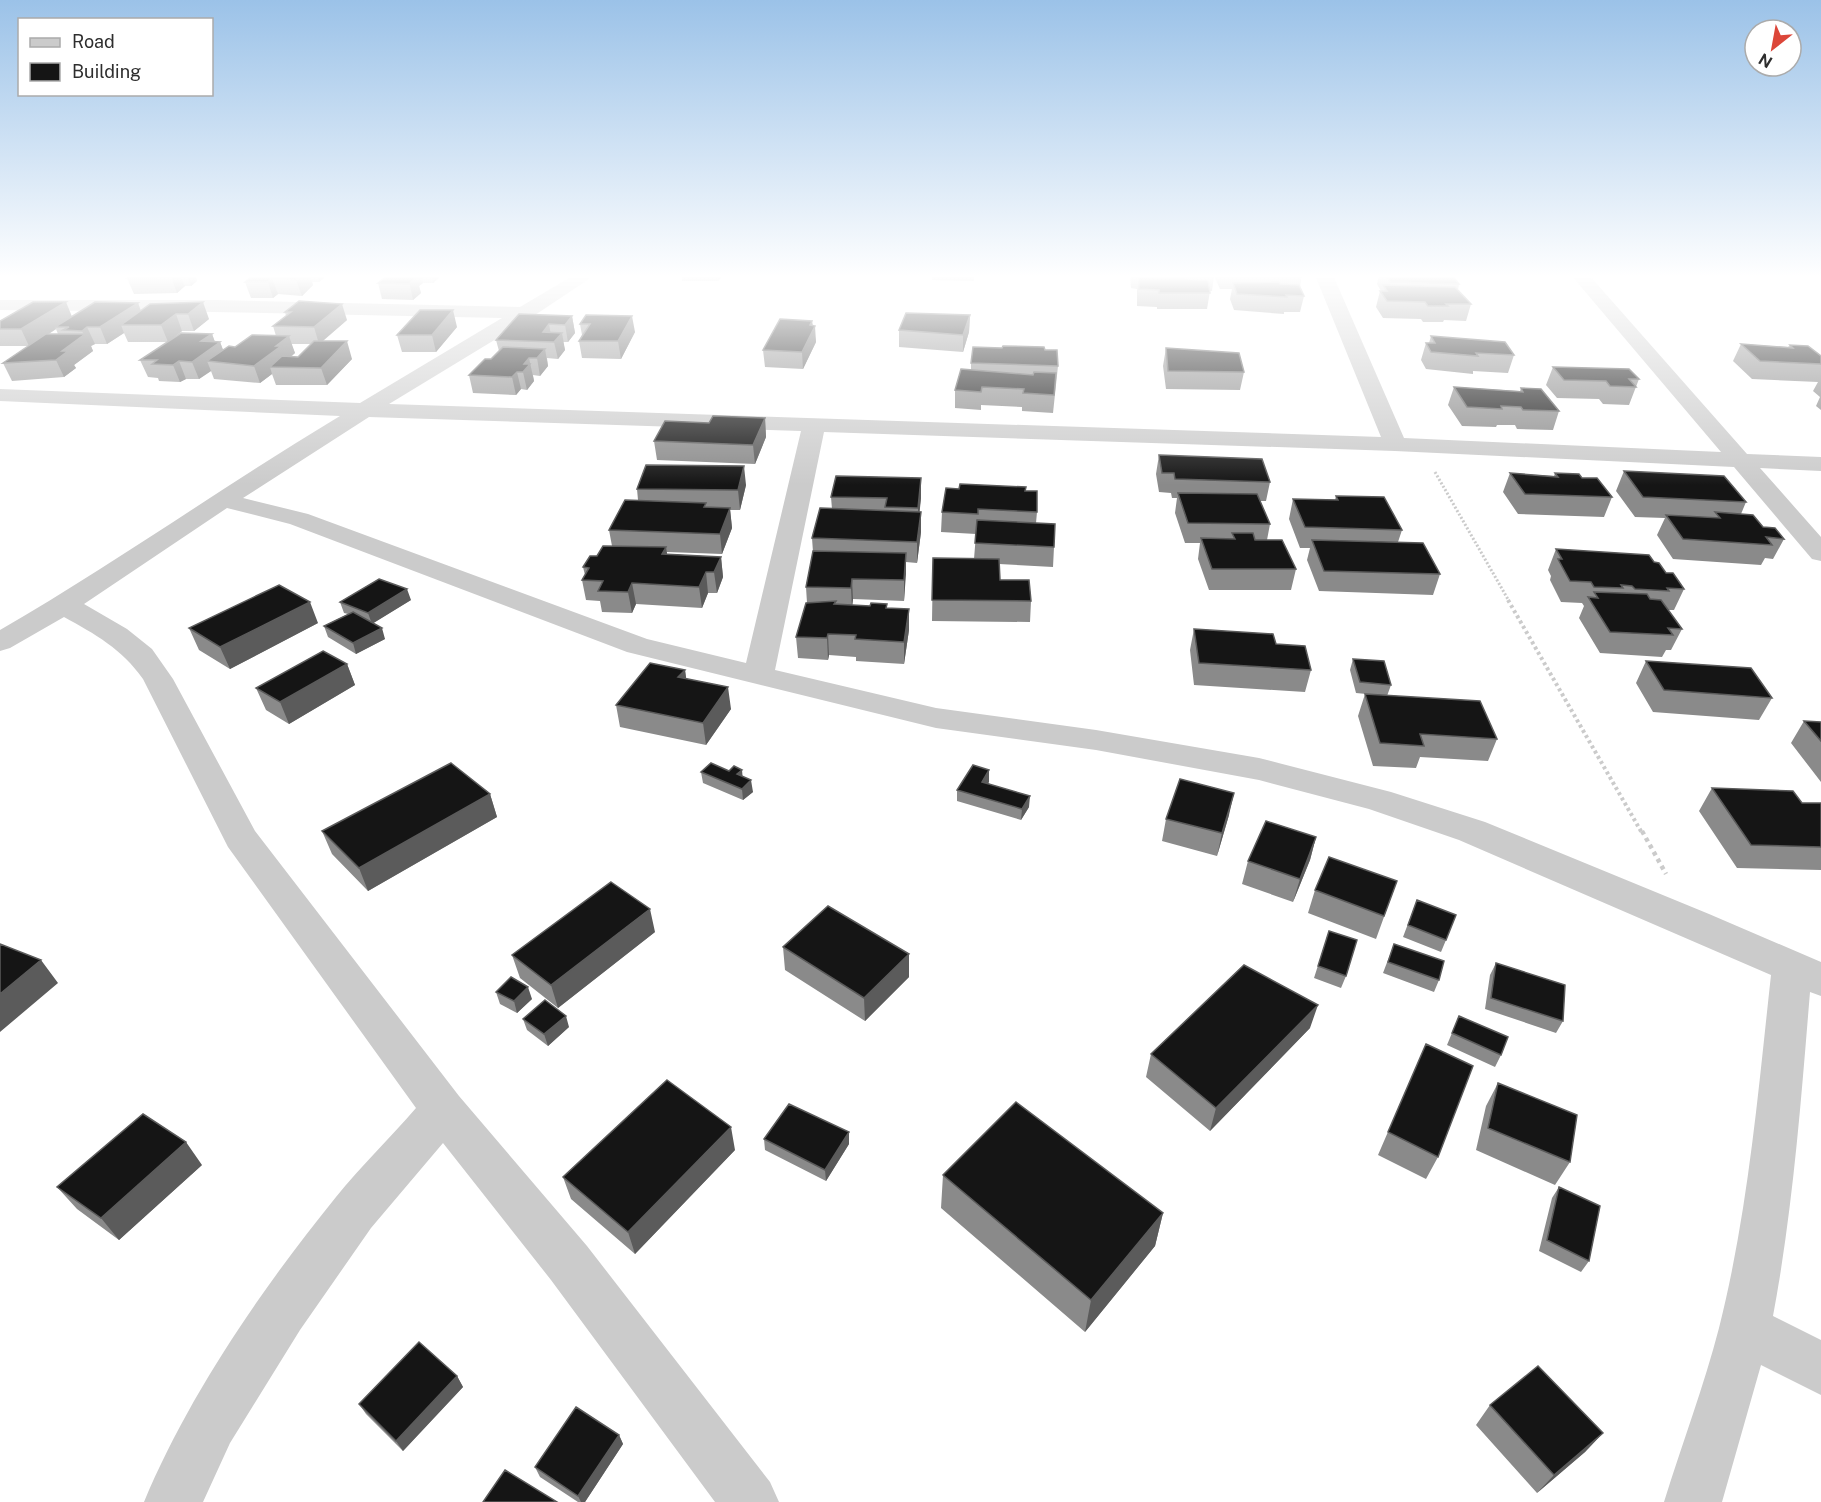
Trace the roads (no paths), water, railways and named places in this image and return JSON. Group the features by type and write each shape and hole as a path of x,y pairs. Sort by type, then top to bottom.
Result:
{"street":[{"path":"0,642 64,605 363,410 471,345"},
{"path":"1355,345 1395,444"},
{"path":"1641,345 1821,553"},
{"path":"0,395 363,410 1395,444 1821,464"},
{"path":"758,677 814,424"},
{"path":"223,500 298,519 637,646 758,677 936,718 1096,740 1259,769 1379,800 1472,831 1695,924 1807,974 1775,1143 1758,1264 1745,1329 1693,1502"},
{"path":"64,605 117,635 141,655 158,679 241,838 443,1110 569,1263 750,1502"},
{"path":"173,1502 212,1424 282,1312 354,1212 443,1110"},
{"path":"1745,1329 1821,1368"}]}
